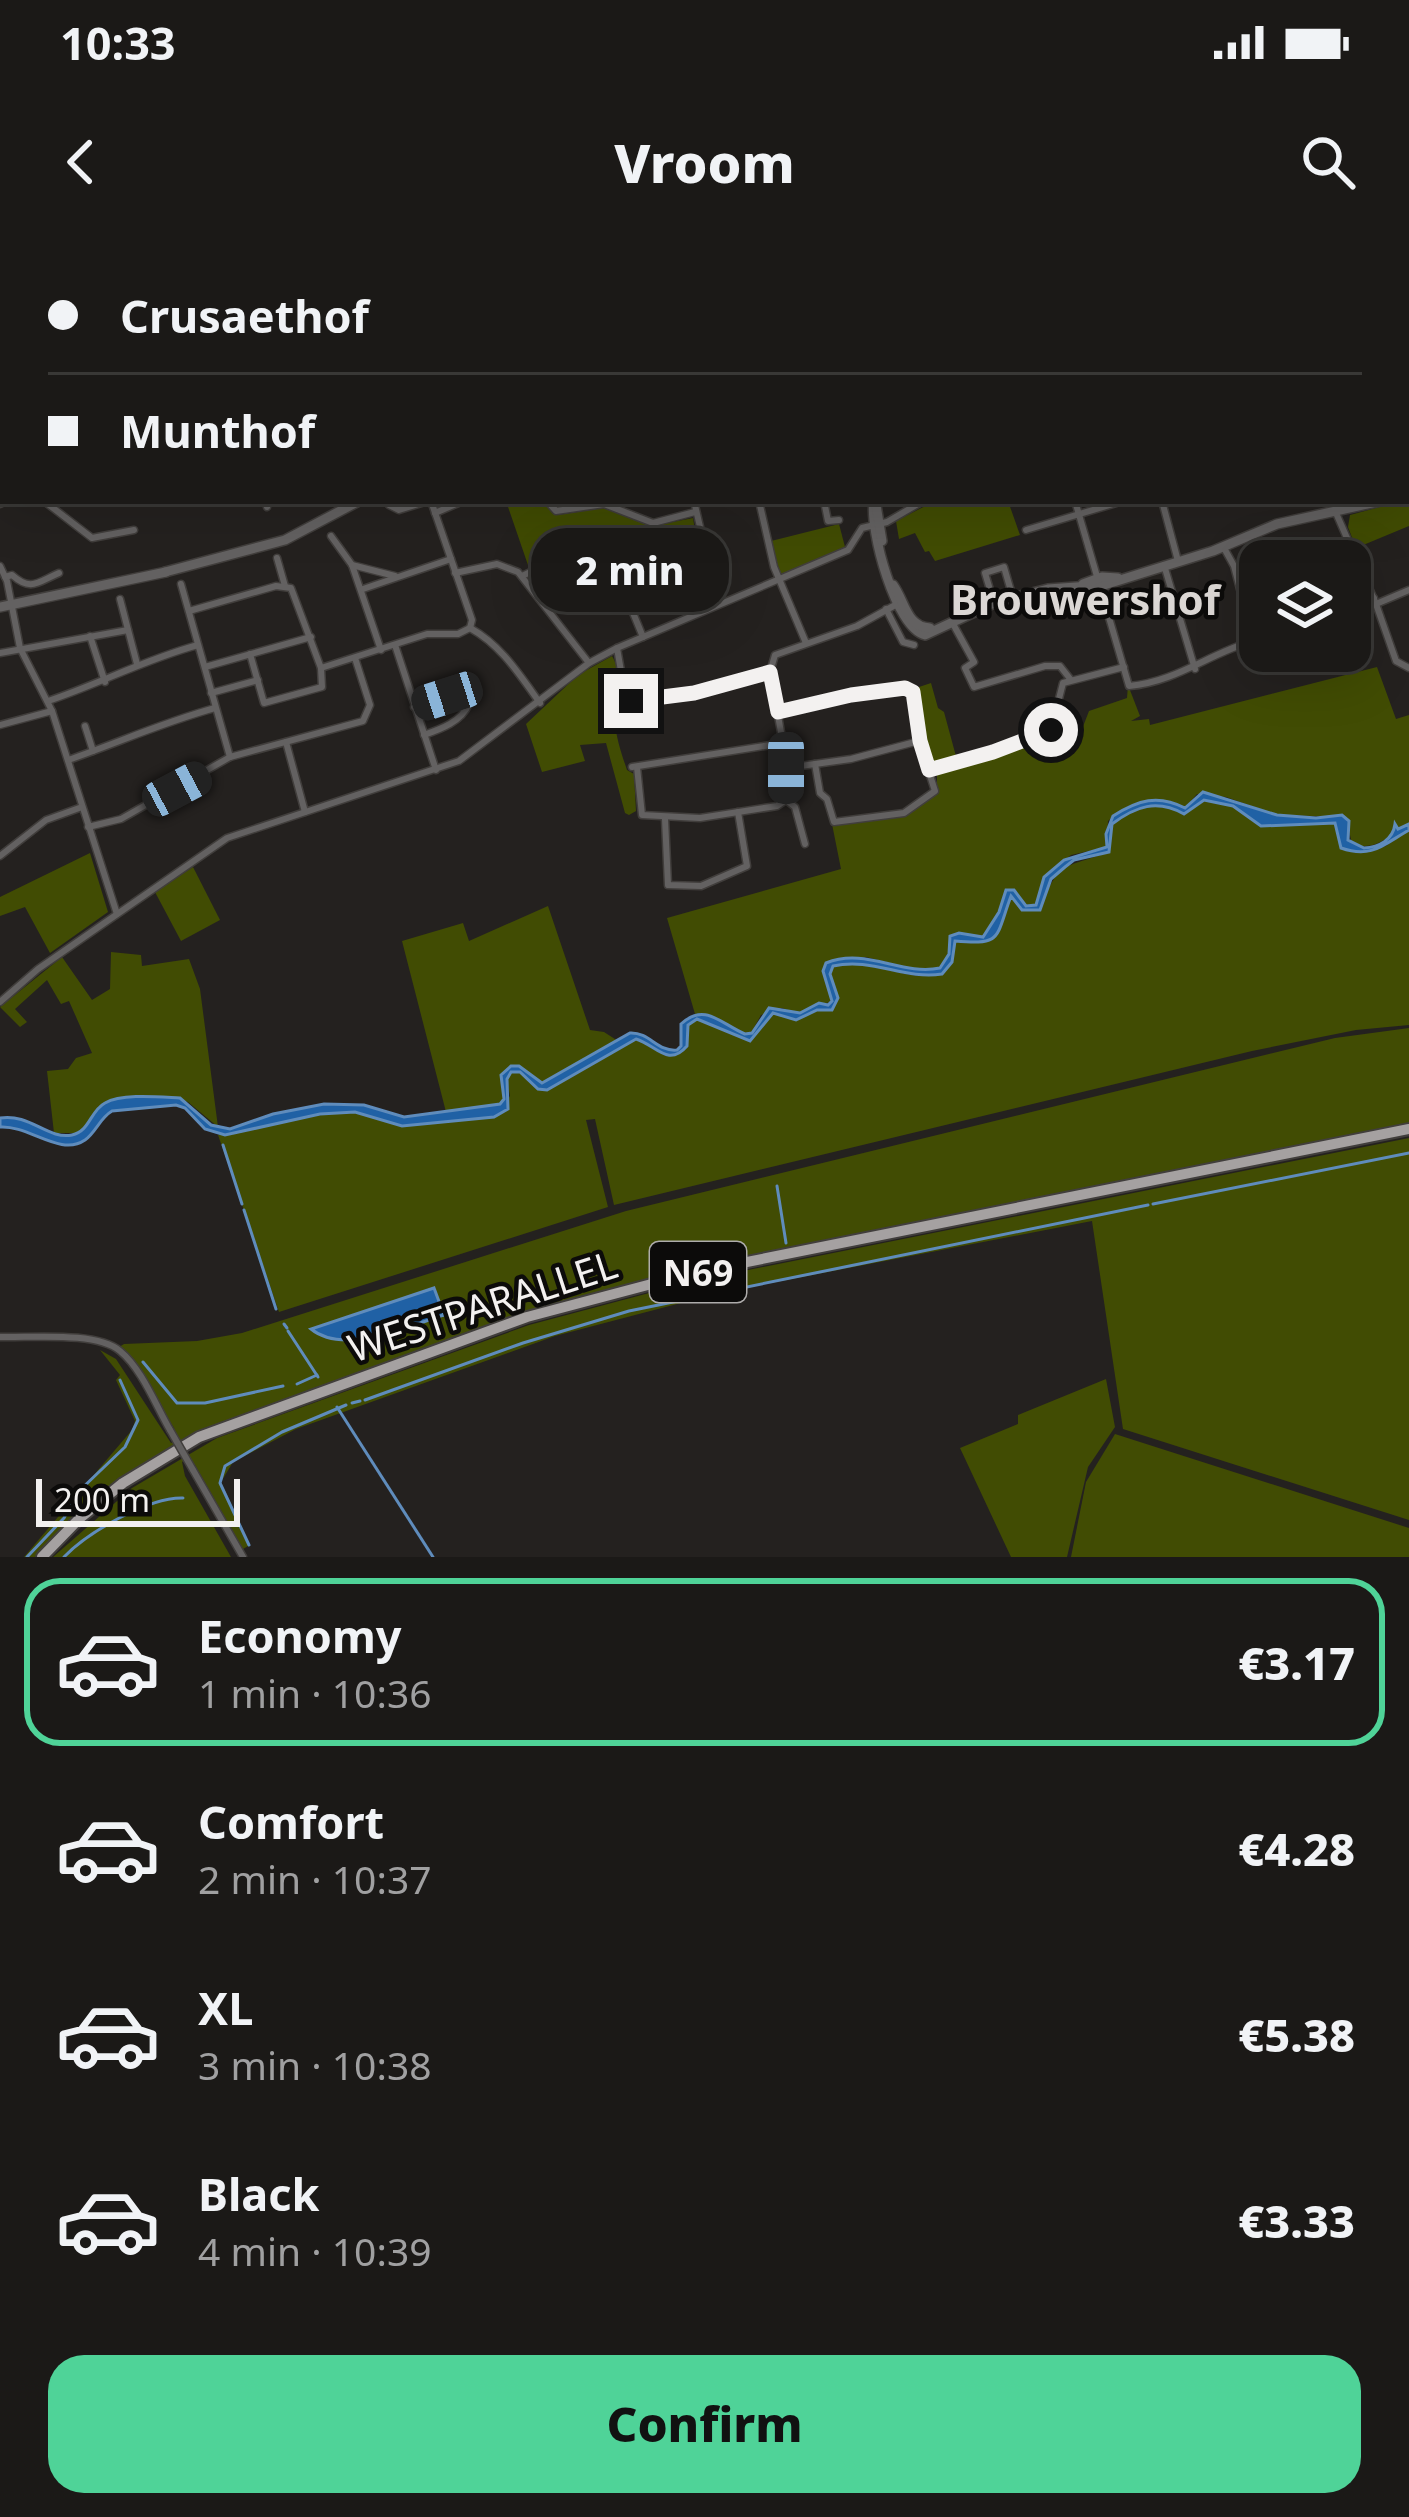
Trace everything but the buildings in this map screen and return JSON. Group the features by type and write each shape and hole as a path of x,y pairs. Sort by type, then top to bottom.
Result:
{"main road":[{"name":"WESTPARALLEL","path":"46,1557 80,1518 123,1483 199,1436 527,1317 697,1272 1409,1133"}],"street":[{"path":"48,504 98,540 134,530"},
{"path":"6,603 165,572 286,540 352,504"},
{"path":"389,505 399,510 419,504"},
{"path":"321,668 437,632 458,634 470,628 472,620 430,504"},
{"path":"435,513 457,504"},
{"path":"550,504 556,511 604,504 652,523 695,512"},
{"path":"694,504 710,574"},
{"path":"760,504 779,580 806,643"},
{"path":"825,504 828,521 839,520"},
{"path":"0,1002 38,969 227,838 459,761 589,663 848,550 862,528 917,504"},
{"path":"1076,504 1129,686 1195,669 1239,645"},
{"path":"1026,530 1113,504"},
{"path":"1163,504 1178,561"},
{"path":"895,605 919,627 952,622 994,603 1118,578 1223,547 1277,524 1364,504"},
{"path":"1336,512 1346,540"},
{"path":"877,524 903,642 914,645"},
{"path":"331,536 352,565 381,650"},
{"path":"522,576 592,543 604,545 643,637"},
{"path":"1223,547 1239,584"},
{"path":"250,654 264,703 322,687 311,637 277,559"},
{"path":"362,589 451,560"},
{"path":"352,565 398,577"},
{"path":"1164,565 1195,669"},
{"path":"0,566 20,648 48,700 117,914"},
{"path":"455,573 508,566 522,576 589,663"},
{"path":"994,603 985,573 1000,568 1004,567 1013,598"},
{"path":"5,577 12,575 30,586 58,573"},
{"path":"181,584 230,757"},
{"path":"189,610 285,586"},
{"path":"1371,602 1409,590"},
{"path":"1371,593 1396,664 1409,668"},
{"path":"120,599 137,664"},
{"path":"786,800 783,743 770,672 776,655 857,626 895,605"},
{"path":"952,622 974,662 965,668 974,688 1046,666 1060,666 1071,680"},
{"path":"470,628 488,638 508,659 540,703"},
{"path":"0,653 128,630"},
{"path":"90,636 105,682"},
{"path":"204,667 311,637"},
{"path":"48,700 198,645"},
{"path":"395,645 436,770"},
{"path":"617,648 622,703 694,693 770,672"},
{"path":"88,827 121,819 230,757 363,721 370,713 355,658"},
{"path":"929,770 1046,735 1063,683 1124,667"},
{"path":"211,693 258,680"},
{"path":"778,712 851,695 905,688 913,692 920,741 935,791 904,813 834,822 820,793 815,764"},
{"path":"414,707 447,696 469,704 445,728 424,735"},
{"path":"68,760 166,721 215,708"},
{"path":"0,725 52,711"},
{"path":"85,726 93,751"},
{"path":"786,768 920,741"},
{"path":"286,742 305,812"},
{"path":"783,743 635,767 640,811 665,819 777,806 786,800"},
{"path":"786,800 795,807 805,844"},
{"path":"0,856 46,820 82,808"},
{"path":"665,819 668,885 701,886 747,866 738,812"},
{"path":"0,1336 93,1339 115,1347 127,1358 243,1557"}],"green space":[{"path":"507,504 545,504 558,515 603,508 652,526 693,518 701,566 625,588 610,548 594,540 529,568"},
{"path":"929,504 1009,504 1020,535 935,561 915,533 899,539 896,521"},
{"path":"1409,504 1409,526 1371,542 1353,540 1350,515"},
{"path":"839,524 845,547 780,573 771,541"},
{"path":"612,656 618,680 617,734 627,770 634,774 636,811 629,815 606,743 580,745 585,761 542,772 526,724 578,675"},
{"path":"1377,667 1396,719 1409,715 1409,824 1383,841 1369,846 1352,844 1346,817 1277,815 1226,797 1197,794 1185,808 1154,801 1135,804 1108,821 1107,847 1071,855 1044,877 1036,905 1026,906 1014,890 1006,890 983,937 950,936 949,954 940,968 914,969 866,957 827,963 825,981 832,1002 813,1005 800,1014 782,1008 761,1015 751,1033 695,1014 667,918 841,869 832,824 906,815 937,793 937,772 1052,734 1079,737 1089,711 1127,698 1128,685 1140,716 1131,721 1149,719 1150,725"},
{"path":"931,683 957,760 929,762 913,689"},
{"path":"1204,800 1233,806 1258,823 1335,823 1339,843 1355,852 1386,846 1409,830 1409,1025 1356,1030 1252,1051 614,1205 595,1119 586,1120 608,1207 279,1312 218,1135 332,1113 355,1112 402,1126 494,1117 510,1096 507,1079 511,1072 520,1072 538,1089 547,1090 636,1039 666,1056 687,1046 688,1025 702,1018 750,1041 773,1013 800,1019 836,1005 830,974 833,966 873,966 916,976 942,974 955,941 981,942 995,935 1011,895 1022,909 1040,910 1064,868 1109,852 1112,824 1121,817 1148,807 1188,812"},
{"path":"90,853 108,912 50,953 25,907 0,916 0,897"},
{"path":"193,867 220,920 181,941 155,892"},
{"path":"548,906 590,1030 618,1041 542,1084 511,1066 500,1104 446,1112 402,941 463,923 469,941"},
{"path":"111,952 141,955 142,966 189,959 200,989 218,1127 188,1102 171,1097 122,1098 79,1133 54,1133 47,1071 68,1069 76,1058 92,1053 69,1001 61,1004 47,980 15,1009 27,1022 20,1027 0,1007 62,957 92,1000 110,989"},
{"path":"1409,1028 1409,1127 698,1269 526,1315 231,1420 160,1456 39,1557 24,1557 132,1430 135,1421 116,1380 120,1375 100,1350 116,1359 171,1443 178,1439 174,1428 119,1347 124,1344 197,1341 242,1333 626,1211 1335,1038","holes":["435,1288 444,1314 376,1338 312,1328"]},
{"path":"1409,1138 1409,1520 1123,1429 1092,1221 719,1293 555,1336 296,1429 233,1462 221,1482 250,1545 243,1549 195,1465 189,1458 182,1462 185,1476 231,1557 53,1557 132,1488 217,1438 529,1325 698,1280"},
{"path":"1106,1379 1115,1427 1088,1467 1067,1557 1011,1557 960,1448 1018,1424 1018,1415"},
{"path":"1115,1434 1409,1528 1409,1557 1071,1557 1086,1482"}],"water":[{"path":"1203,792 1277,815 1342,815 1349,821 1348,840 1364,848 1384,842 1395,824 1398,829 1409,824 1409,830 1377,848 1361,852 1341,848 1335,823 1261,826 1233,806 1204,800 1184,814 1156,806 1138,809 1112,824 1109,852 1074,860 1051,879 1040,910 1022,910 1011,896 995,936 982,942 955,941 952,962 942,974 861,964 833,966 830,974 838,998 832,1010 817,1010 796,1020 773,1013 750,1041 697,1019 688,1025 687,1046 674,1055 636,1039 547,1090 538,1089 520,1072 511,1072 508,1109 494,1117 402,1126 355,1112 320,1114 225,1135 205,1129 176,1105 112,1111 85,1140 65,1145 0,1127 0,1118 11,1118 55,1134 72,1135 105,1103 131,1097 180,1098 211,1125 230,1129 324,1104 364,1105 404,1117 500,1104 504,1099 501,1075 511,1066 519,1066 542,1083 630,1033 677,1050 681,1024 698,1015 713,1017 745,1034 752,1033 769,1008 800,1013 819,1003 828,1005 832,1001 823,971 826,963 855,958 940,968 949,954 950,936 983,937 1006,890 1014,890 1026,906 1036,905 1044,877 1064,860 1107,847 1113,816 1148,801 1185,808"},
{"path":"434,1288 444,1315 413,1326 341,1340 311,1329"}],"waterway":[{"path":"223,1145 242,1204"},
{"path":"1153,1204 1409,1153"},
{"path":"777,1186 786,1243"},
{"path":"365,1400 629,1311 1148,1205"},
{"path":"244,1210 276,1309"},
{"path":"284,1324 287,1328"},
{"path":"288,1331 318,1377"},
{"path":"143,1362 177,1403 205,1403 283,1386"},
{"path":"297,1384 317,1375"},
{"path":"27,1557 64,1518 77,1493 125,1447 138,1420 120,1380"},
{"path":"352,1403 360,1401"},
{"path":"249,1545 220,1483 225,1466 282,1432 346,1405"},
{"path":"337,1407 433,1557"},
{"path":"64,1557 120,1518 153,1503 183,1498"}],"district":[{"name":"Brouwershof","path":"1085,598"}],"route":[{"path":"631,701 694,693 770,672 778,712 851,695 910,689 929,770 1051,730"}]}
